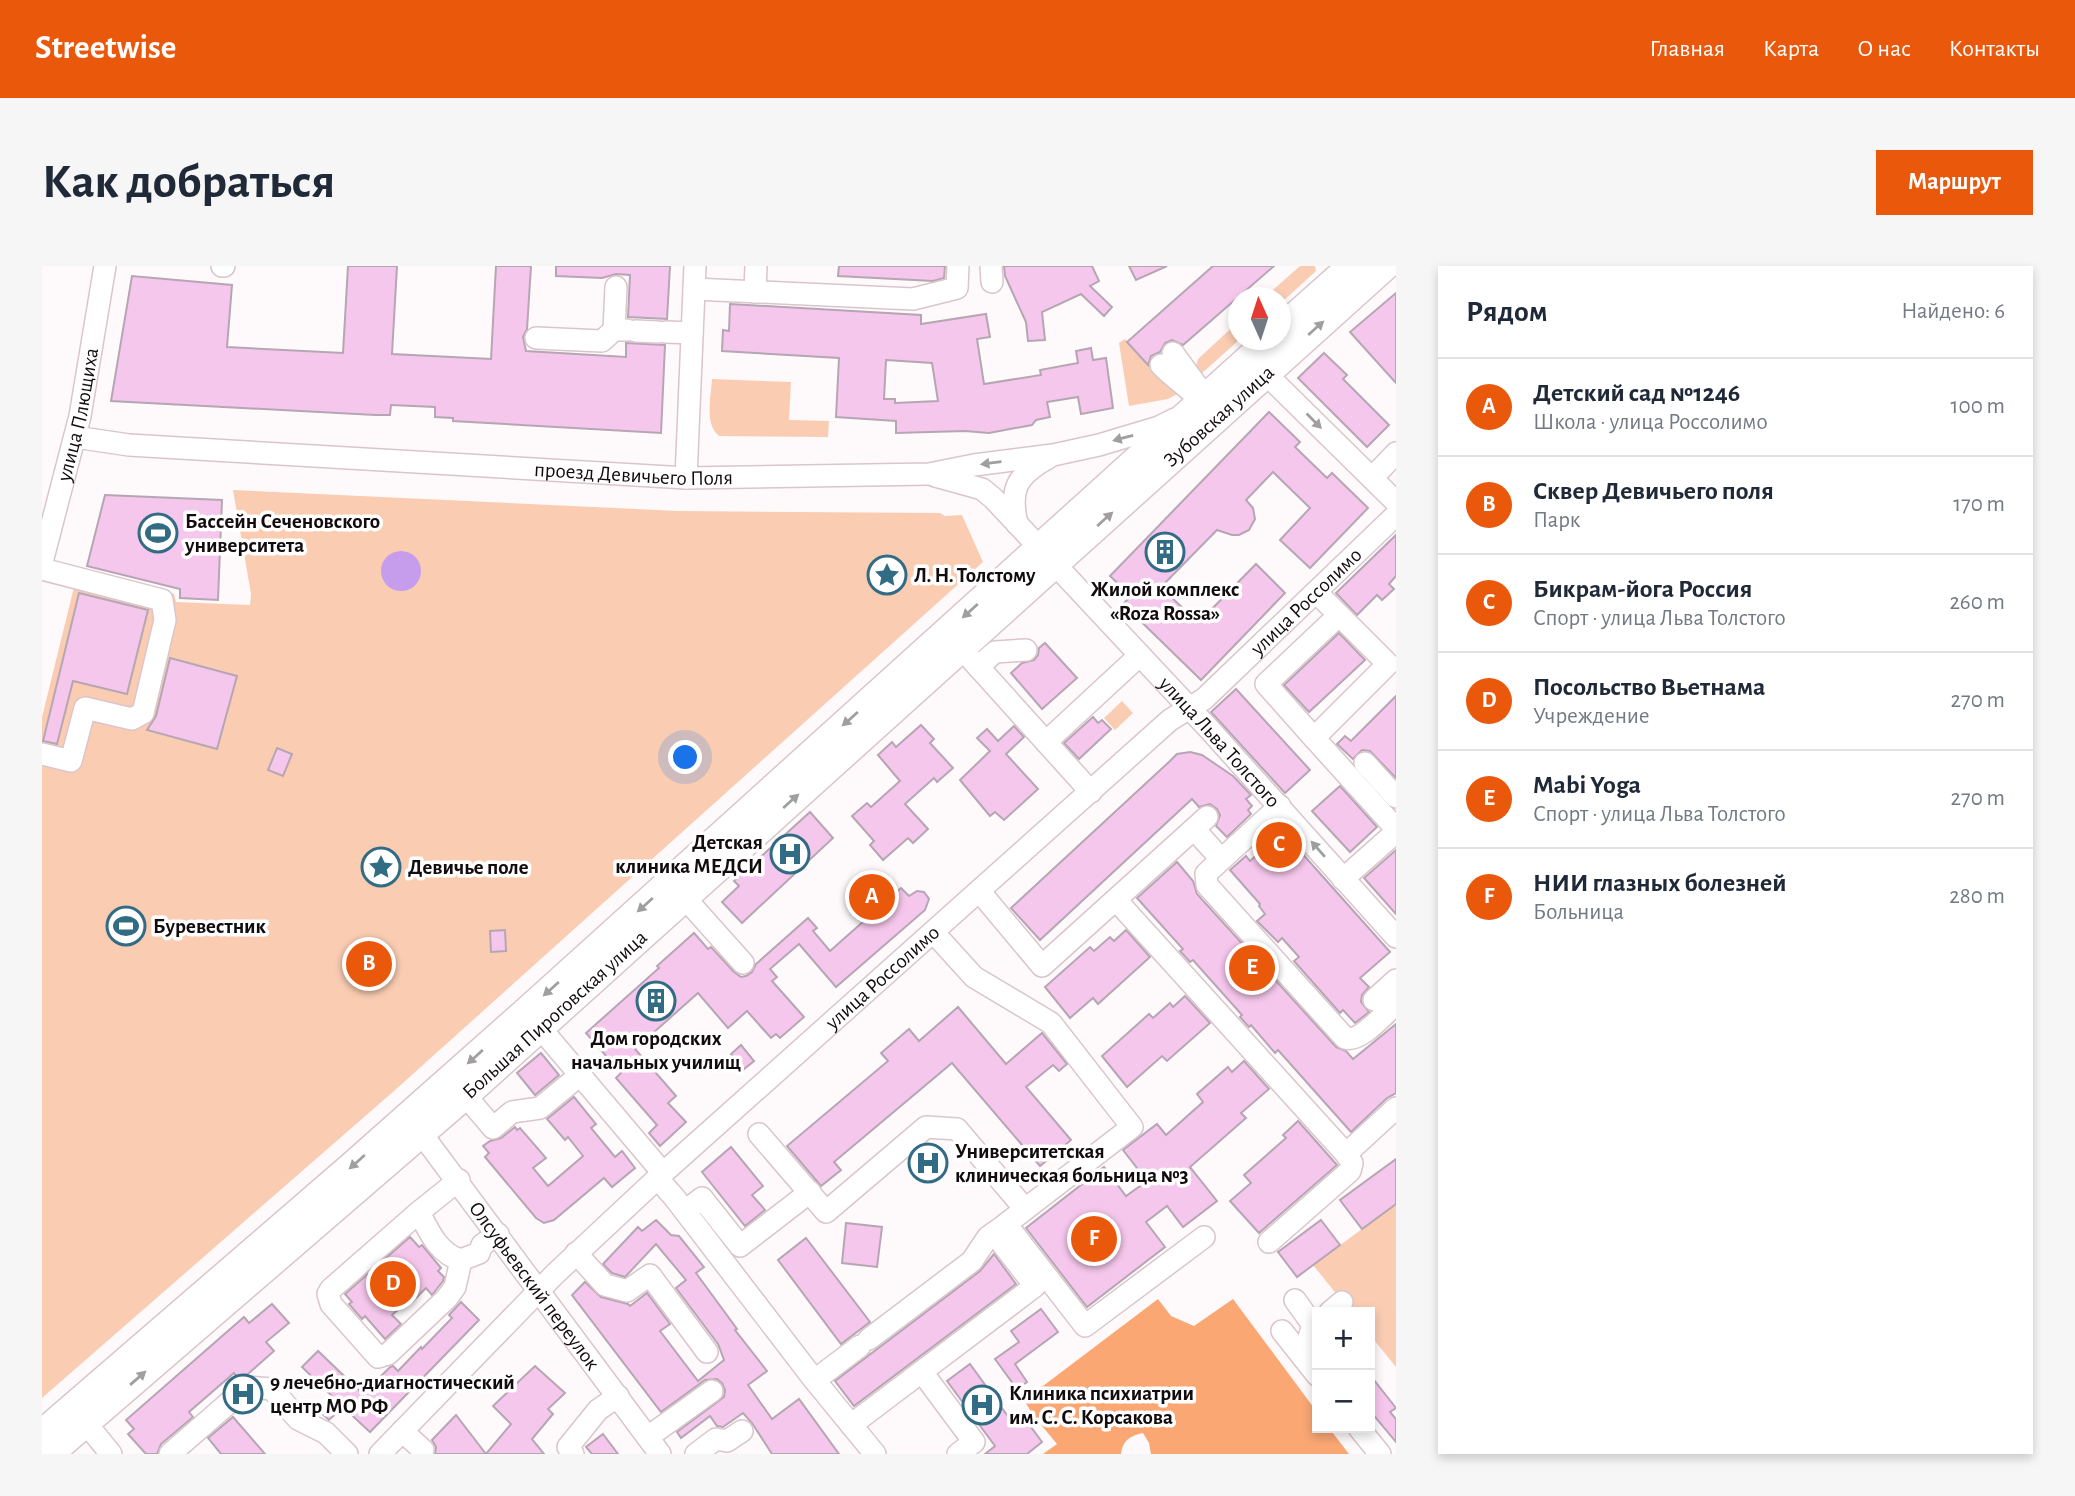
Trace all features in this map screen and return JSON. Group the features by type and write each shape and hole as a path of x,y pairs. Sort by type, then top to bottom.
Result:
{"main road":[{"name":"Зубовская улица","path":"1291,321 1348,274 1385,266"},
{"name":"Зубовская улица","path":"1047,557 1265,373 1348,274"},
{"name":"Зубовская улица","path":"1047,557 1198,403 1259,350"},
{"name":"Большая Пироговская улица","path":"415,1125 465,1095 533,1020 684,897 1047,557"},
{"name":"Большая Пироговская улица","path":"49,1454 79,1415 415,1125 1047,557"},
{"name":"Большая Пироговская улица","path":"42,1434 79,1415"}],"street":[{"name":"улица Плющиха","path":"42,562 75,437 105,266"},
{"path":"686,478 695,266"},
{"path":"755,292 756,266"},
{"path":"694,289 913,299 957,288 958,266"},
{"path":"616,288 626,330"},
{"path":"536,338 602,341 626,330 692,333"},
{"path":"1167,359 1198,403"},
{"path":"1265,373 1396,502"},
{"name":"проезд Девичьего Поля","path":"75,437 129,445 686,478 929,474 1053,455 1129,437 1159,428 1198,403"},
{"path":"1372,478 1396,453"},
{"path":"1017,524 1013,497 1016,485 1036,464 1053,455"},
{"name":"улица Льва Толстого","path":"929,474 982,489 1275,801 1396,937"},
{"name":"улица Россолимо","path":"380,1454 539,1289 660,1176 1170,720 1204,699 1396,515"},
{"path":"42,569 162,600 165,620 143,713 132,719 85,708 71,761 42,754"},
{"path":"1314,738 1388,664 1339,615 1320,588"},
{"path":"1320,588 1387,649 1396,650"},
{"path":"1339,615 1266,684 1393,827 1343,879"},
{"path":"1026,650 995,652 975,664 1091,792"},
{"path":"1046,742 1140,656"},
{"path":"1365,763 1396,797"},
{"path":"1251,814 1275,801"},
{"path":"1275,801 1206,874 1207,885 1341,1035 1350,1040 1359,1037 1396,1004"},
{"path":"980,892 1042,966 1201,823 1221,859"},
{"path":"684,897 743,963"},
{"path":"1116,900 1352,1163 1350,1171 1269,1242"},
{"path":"815,1380 972,1261 1000,1228 1132,1127 1051,1023 974,977 934,933"},
{"path":"1374,1000 1396,980"},
{"path":"533,1020 660,1176 815,1380 875,1454"},
{"path":"465,1095 493,1128 512,1112 540,1108 580,1075"},
{"path":"1346,1154 1396,1108"},
{"name":"Олсуфьевский переулок","path":"415,1125 654,1446"},
{"path":"759,1133 826,1212 926,1127 957,1129 1025,1209"},
{"path":"458,1180 328,1294 331,1304 371,1361 387,1354 447,1298 455,1287 461,1260"},
{"path":"685,1211 702,1198 740,1246 810,1192"},
{"path":"419,1212 446,1253 461,1260 479,1253 482,1245 498,1234"},
{"path":"1000,1228 1086,1326 1203,1237"},
{"path":"852,1425 1035,1286 1000,1228"},
{"path":"576,1254 605,1284 627,1291 650,1275 707,1352"},
{"path":"1295,1300 1312,1308"},
{"path":"1282,1331 1313,1370"},
{"path":"1303,1357 1312,1341"},
{"path":"922,1372 974,1443 958,1454"},
{"path":"170,1454 247,1387 272,1389 298,1419 326,1433 348,1454"},
{"path":"654,1446 712,1391"},
{"path":"573,1454 568,1447 598,1410 618,1396"},
{"path":"79,1415 111,1454"},
{"path":"402,1431 423,1450"},
{"path":"696,1454 716,1439 727,1441 742,1431"},
{"path":"1363,1433 1380,1454"}],"shaded area":[{"path":"1300,266 1315,266 1316,271 1291,294 1291,287 1276,287"},
{"path":"1228,331 1228,350 1200,375 1196,366 1198,359"},
{"path":"1125,339 1154,371 1179,393 1168,399 1129,406 1119,343"},
{"path":"712,379 791,382 789,420 829,421 828,437 719,436 711,425 710,417"},
{"path":"233,490 679,511 962,515 983,562 394,1091 42,1398 42,717 78,571 174,594 176,602 250,605 251,594"},
{"path":"401,551 415,557 421,571 415,585 401,591 387,585 381,571 387,557"},
{"path":"1122,701 1133,713 1115,730 1104,718"},
{"path":"1396,1204 1396,1367 1375,1341 1375,1307 1347,1307 1313,1265"},
{"path":"1158,1299 1171,1316 1194,1326 1233,1299 1312,1405 1312,1433 1333,1433 1349,1454 1151,1454 1143,1433 1128,1439 1121,1454 1043,1454 1057,1444 1033,1415 1020,1393 1043,1386"}],"building":[{"path":"348,266 397,266 392,354 491,359 496,266 531,266 527,329 523,337 526,351 626,357 626,343 665,345 661,433 453,421 453,418 435,417 435,407 391,405 390,415 375,415 111,401 132,276 232,285 227,347 343,353"},
{"path":"556,266 670,266 667,319 628,317 630,275 616,274 602,278 556,276"},
{"path":"839,266 945,266 944,278 933,281 838,276"},
{"path":"1004,266 1092,266 1099,281 1090,286 1112,307 1104,316 1081,294 1042,312 1045,340 1028,341 1026,322 1005,276"},
{"path":"1129,266 1167,266 1136,280"},
{"path":"1213,266 1274,266 1250,287 1228,287 1228,306 1183,345 1172,340 1165,343 1160,352 1151,356 1148,365 1127,342"},
{"path":"1396,293 1396,383 1350,332"},
{"path":"730,304 921,315 921,324 986,314 990,337 977,339 984,384 1041,375 1040,370 1078,363 1076,351 1091,348 1093,360 1106,358 1113,408 1081,414 1078,397 1047,402 1050,417 1036,420 1032,425 989,433 896,433 896,421 836,417 839,358 722,351 723,330 729,331","holes":["886,360 932,363 938,401 895,403 895,399 884,399"]},
{"path":"1324,353 1347,375 1343,379 1389,425 1367,447 1298,378"},
{"name":"Жилой комплекс «Roza Rossa»","path":"1269,412 1300,442 1295,447 1327,478 1332,473 1368,508 1310,568 1280,540 1310,508 1273,472 1246,500 1253,508 1255,519 1249,530 1232,535 1217,530 1161,587 1198,623 1256,564 1285,593 1201,680 1123,604 1131,596 1110,576"},
{"name":"Бассейн Сеченовского университета","path":"105,495 222,500 218,600 180,598 180,589 87,566"},
{"path":"1396,535 1396,576 1389,584 1394,589 1382,600 1377,595 1357,615 1336,593"},
{"path":"79,593 148,610 127,694 73,681 57,744 43,741"},
{"path":"1339,633 1365,660 1309,712 1284,685"},
{"path":"1045,643 1077,678 1042,709 1011,673 1022,663 1034,660 1039,648"},
{"path":"170,658 237,676 217,749 147,730 156,716"},
{"path":"1236,689 1310,770 1285,793 1211,712"},
{"path":"1396,696 1396,778 1370,751 1362,750 1353,759 1337,744 1345,736 1351,741"},
{"path":"1093,717 1098,723 1102,720 1111,729 1079,759 1064,743"},
{"path":"921,725 934,739 930,743 953,768 937,782 934,778 905,804 928,829 913,843 908,838 883,860 870,845 874,841 852,816 867,803 871,807 900,781 878,755 892,742 896,747"},
{"path":"1014,726 1024,737 1006,754 1038,789 1004,820 995,812 990,816 960,780 990,751 977,738 987,729 998,741"},
{"path":"277,748 292,754 283,776 268,770"},
{"path":"1190,752 1202,755 1233,776 1251,795 1246,799 1252,806 1248,810 1251,814 1227,837 1216,826 1220,815 1217,809 1210,804 1199,807 1192,799 1040,940 1011,908 1177,754"},
{"path":"1340,786 1377,827 1350,852 1312,811"},
{"name":"Детская клиника МЕДСИ","path":"810,812 833,838 742,923 722,902 739,886 734,881"},
{"path":"1283,832 1390,952 1360,978 1369,987 1362,995 1361,1002 1369,1012 1355,1023 1343,1010 1340,1013 1294,961 1299,957 1282,938 1278,942 1257,921 1265,914 1260,904 1230,870 1246,856 1250,861"},
{"path":"1396,850 1396,914 1364,878"},
{"path":"1177,862 1193,881 1197,894 1336,1047 1346,1051 1353,1059 1396,1024 1396,1093 1387,1098 1351,1132 1278,1050 1275,1053 1251,1025 1249,1027 1240,1017 1242,1015 1193,960 1190,962 1180,951 1183,949 1137,898"},
{"path":"901,888 909,896 917,891 924,892 929,899 925,910 836,987 799,944 770,969 777,977 772,981 804,1017 780,1038 776,1034 771,1038 747,1011 728,1028 698,993 635,1049 676,1096 668,1103 686,1122 660,1146 649,1133 657,1125 616,1078 621,1073 586,1033 694,933 734,972 741,977 746,976 808,918 817,928 813,931 830,951"},
{"path":"505,930 506,951 491,952 490,931"},
{"path":"1126,930 1150,957 1098,1004 1093,998 1070,1018 1045,987 1090,947 1094,951 1110,937 1114,941"},
{"path":"1185,996 1210,1023 1167,1061 1162,1056 1127,1087 1102,1056 1149,1014 1153,1018 1170,1003 1173,1007"},
{"path":"958,1007 1006,1064 1042,1033 1067,1064 1059,1071 1053,1065 1026,1087 1071,1140 1040,1166 952,1063 834,1162 841,1170 821,1186 787,1146 888,1061 881,1053 909,1029 919,1041"},
{"path":"741,1045 754,1061 744,1069 731,1054"},
{"path":"541,1053 559,1075 535,1095 517,1073"},
{"path":"1244,1061 1269,1089 1241,1113 1246,1118 1190,1167 1217,1201 1183,1227 1167,1206 1146,1222 1165,1247 1087,1307 1026,1228 1104,1167 1126,1196 1147,1181 1123,1150 1157,1124 1166,1135 1203,1102 1197,1094 1228,1067 1232,1072"},
{"path":"574,1097 596,1124 591,1128 615,1157 622,1151 635,1168 612,1187 604,1178 554,1220 544,1223 536,1218 485,1157 489,1153 483,1146 501,1138 515,1127 517,1130 520,1128 546,1158 533,1168 548,1186 583,1156 568,1137 565,1140 547,1119"},
{"path":"1298,1121 1337,1165 1259,1233 1230,1201 1251,1183 1244,1175 1286,1138 1283,1135"},
{"path":"731,1147 763,1186 752,1195 765,1210 745,1226 702,1172"},
{"path":"1396,1159 1396,1204 1362,1229 1340,1200"},
{"path":"656,1220 671,1235 679,1236 704,1267 696,1273 767,1371 748,1385 772,1419 799,1399 839,1454 772,1454 743,1413 723,1427 717,1426 710,1416 681,1438 677,1432 724,1397 722,1383 717,1379 705,1380 661,1412 572,1295 585,1282 601,1297 630,1306 647,1293 670,1324 660,1331 698,1381 724,1360 718,1344 676,1288 686,1280 656,1244 625,1277 612,1273 603,1264 638,1227 642,1231"},
{"path":"1321,1220 1340,1245 1297,1277 1278,1252"},
{"path":"846,1223 882,1227 877,1267 842,1263"},
{"path":"410,1237 419,1247 422,1245 441,1268 438,1271 444,1277 432,1295 426,1288 412,1302 410,1299 392,1315 401,1324 385,1339 365,1316 362,1319 349,1304 352,1302 345,1294"},
{"path":"806,1238 870,1322 841,1344 778,1260"},
{"path":"994,1254 1016,1284 854,1406 835,1381 980,1271"},
{"path":"461,1302 479,1320 370,1432 343,1407 329,1420 319,1411 333,1397 302,1367 318,1351 363,1394 390,1367 393,1366 398,1371 421,1347 422,1349 452,1318 449,1315"},
{"path":"272,1304 289,1323 266,1342 274,1351 248,1374 238,1378 234,1373 189,1412 193,1417 161,1444 157,1454 146,1454 128,1434 134,1429 126,1420 244,1317 249,1323"},
{"path":"1041,1309 1058,1332 1015,1364 1027,1382 1017,1389 995,1359 1019,1342 1011,1331"},
{"name":"Клиника психиатрии им. С. С. Корсакова","path":"970,1364 1010,1419 1020,1412 1042,1442 1027,1454 985,1454 995,1446 947,1381"},
{"path":"535,1366 565,1393 548,1409 553,1414 532,1439 544,1454 486,1454 511,1424 493,1406"},
{"path":"1375,1381 1396,1408 1390,1412 1396,1419 1396,1442 1375,1417"},
{"path":"456,1415 486,1454 435,1454 436,1447 432,1440"},
{"path":"233,1417 265,1454 221,1454 208,1438"},
{"path":"603,1434 618,1454 592,1454 586,1447"}],"place":[{"name":"Бассейн Сеченовского университета","path":"158,533"},
{"name":"Жилой комплекс «Roza Rossa»","path":"1165,552"},
{"name":"Л. Н. Толстому","path":"887,575"},
{"name":"Бикрам-йога Россия","path":"1279,845"},
{"name":"Детская клиника МЕДСИ","path":"790,854"},
{"name":"Девичье поле","path":"381,867"},
{"name":"Детский сад №1246","path":"872,897"},
{"name":"Буревестник","path":"126,926"},
{"name":"Сквер Девичьего поля","path":"369,964"},
{"name":"Mabi Yoga","path":"1252,968"},
{"name":"Дом городских начальных училищ","path":"656,1001"},
{"name":"Университетская клиническая больница №3","path":"928,1163"},
{"name":"НИИ глазных болезней","path":"1094,1239"},
{"name":"Посольство Вьетнама","path":"393,1284"},
{"name":"9 лечебно-диагностический центр МО РФ","path":"243,1394"},
{"name":"Клиника психиатрии им. С. С. Корсакова","path":"982,1405"}]}
